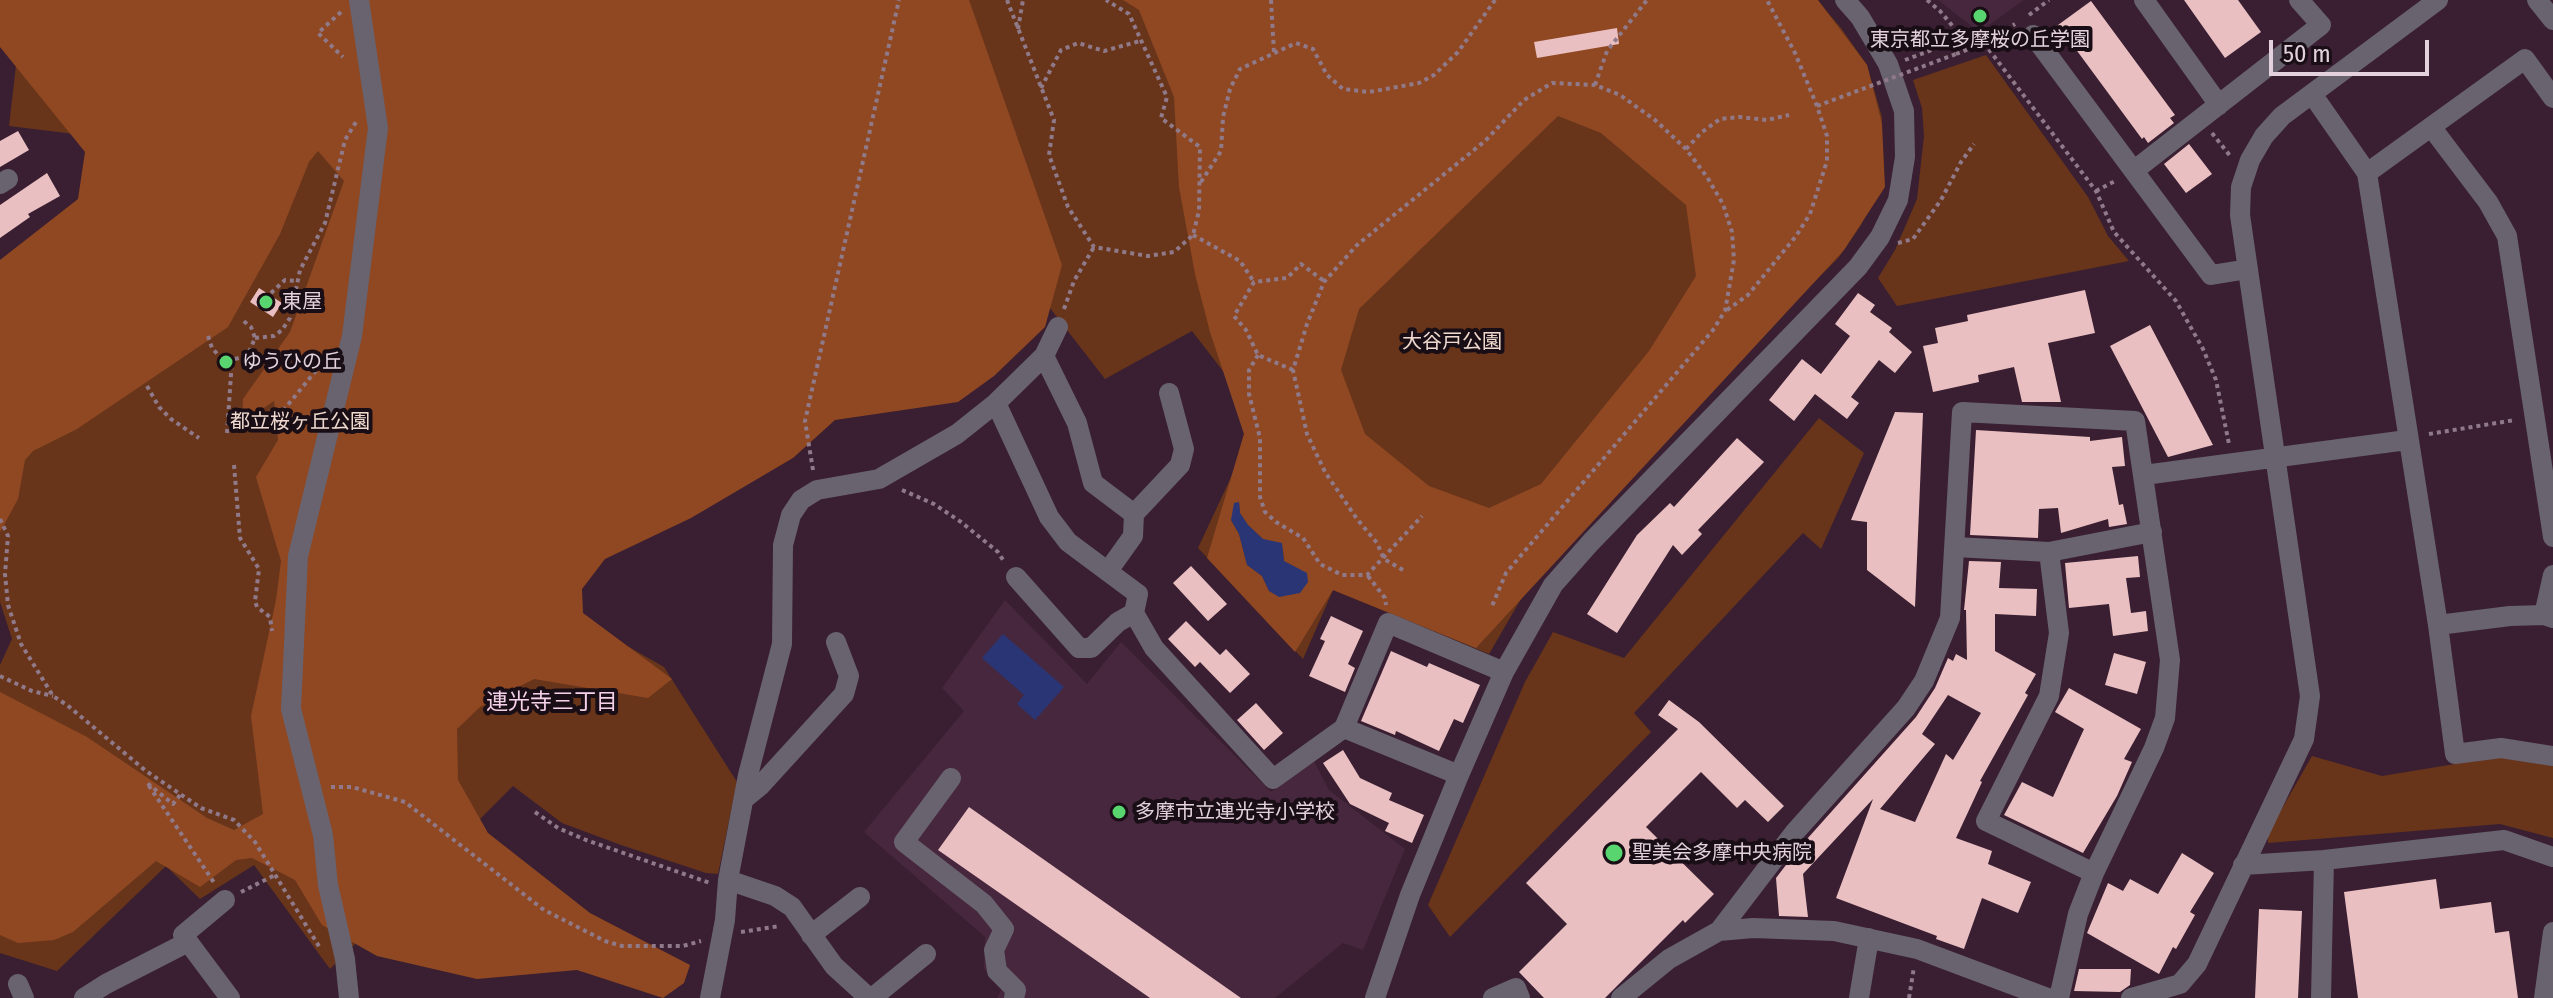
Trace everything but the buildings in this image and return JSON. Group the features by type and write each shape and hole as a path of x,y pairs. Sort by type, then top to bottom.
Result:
{"street":[{"path":"349,998 345,959 328,885 323,835 291,709 298,556 348,353 378,128 359,0"},
{"path":"1375,998 1410,895 1459,775 1504,672 1553,585 1858,267 1880,237 1898,200 1905,157 1904,111 1888,64 1860,17 1845,0"},
{"path":"2144,0 2219,105"},
{"path":"2136,169 2321,25 2299,0"},
{"path":"2131,998 2182,991 2304,739 2310,696 2240,215 2241,187 2250,160 2264,136 2282,116 2438,0"},
{"path":"2537,0 2553,20"},
{"path":"2033,35 2118,151 2136,169 2211,275 2248,269"},
{"path":"2367,173 2525,59 2553,98"},
{"path":"2312,94 2367,173 2438,625 2455,754 2501,748 2553,756"},
{"path":"2432,128 2488,202 2507,236 2553,537"},
{"path":"710,998 748,775 782,644 783,545 791,515 801,500 817,490 879,479 957,434 996,403 1044,356 1058,327"},
{"path":"1044,356 1077,423 1093,483 1134,514"},
{"path":"1108,571 1133,536 1134,514 1180,465 1184,449 1169,393"},
{"path":"996,403 1049,517 1068,542 1138,594 1134,613 1154,648 1273,779 1344,728 1388,623 1504,672"},
{"path":"1621,998 1669,959 1719,931 1794,833 1906,708 1924,681 1950,618 1962,412 2135,421 2144,475 2170,660 2165,718 2078,914 2059,998"},
{"path":"2144,475 2407,440"},
{"path":"1955,547 2049,552 2152,532"},
{"path":"2049,552 2059,633 2049,696 1986,821 2094,873"},
{"path":"2438,625 2510,616 2548,616 2553,575"},
{"path":"1016,577 1079,648 1091,648 1118,622 1134,613"},
{"path":"744,799 760,786 844,694 849,676 836,642"},
{"path":"1344,728 1459,775"},
{"path":"951,778 904,842 984,904 1004,929 994,950 997,971 1016,990 1014,998"},
{"path":"2243,865 2324,860 2504,840 2553,857"},
{"path":"2321,998 2324,860"},
{"path":"727,886 775,896 792,907 834,966 845,990 870,998 926,954"},
{"path":"806,929 860,897"},
{"path":"84,998 185,938 225,900"},
{"path":"1719,931 1753,928 1834,931 1869,938 1917,949 2048,998"},
{"path":"2544,998 2553,933"},
{"path":"185,938 230,998"},
{"path":"1859,998 1869,938"},
{"path":"1493,998 1516,988 1520,998"}],"path":[{"path":"342,0 343,10 318,33 343,57"},
{"path":"817,490 805,421 899,0"},
{"path":"1007,0 1054,120 1049,155 1068,207 1094,247 1148,256 1174,252 1193,235 1199,211 1200,147 1161,118 1167,97 1129,14 1106,0"},
{"path":"1018,30 1023,0"},
{"path":"1271,0 1274,53"},
{"path":"1199,184 1221,151 1223,117 1230,89 1240,69 1296,43 1313,49 1327,75 1343,89 1369,92 1419,83 1434,75 1458,52 1495,0"},
{"path":"1595,85 1607,51 1647,0"},
{"path":"1725,311 1748,295 1796,236 1810,214 1827,161 1827,136 1817,106 1795,53 1767,0"},
{"path":"1927,0 1971,48"},
{"path":"1817,106 1984,43 2049,0"},
{"path":"1903,61 1964,38"},
{"path":"1041,88 1061,50 1078,43 1104,51 1141,41"},
{"path":"1984,43 2096,191 2114,232 2159,280 2191,326 2216,380 2233,463"},
{"path":"1403,570 1384,559 1377,543 1325,472 1307,434 1293,370 1324,282 1357,245 1485,141 1524,100 1552,83 1595,85 1620,95 1655,120 1686,149 1723,204 1732,232 1734,260 1725,311 1713,330 1506,573 1492,606"},
{"path":"255,338 274,336 290,318 300,270 313,251 325,223 345,140 374,101"},
{"path":"1686,149 1720,119 1739,117 1767,120 1789,115"},
{"path":"1892,244 1913,239 1941,200 1974,144"},
{"path":"1193,235 1240,261 1254,282"},
{"path":"1058,327 1074,281 1094,247"},
{"path":"1254,282 1287,278 1301,264 1324,282"},
{"path":"271,293 285,280 297,281"},
{"path":"1254,282 1234,316 1246,330 1258,355 1293,370"},
{"path":"208,336 212,348 220,357 232,360 242,357 250,350 255,338 251,327 241,319"},
{"path":"273,423 325,360 348,353"},
{"path":"1258,355 1249,370 1249,394 1260,438 1260,497 1265,512 1303,538 1320,564 1342,575 1367,575 1422,516"},
{"path":"227,433 232,360"},
{"path":"147,386 165,413 199,438"},
{"path":"2407,440 2419,435 2535,417"},
{"path":"234,465 240,538 259,569 255,601 257,607 270,617 272,640"},
{"path":"879,479 934,504 961,522 998,552 1016,577"},
{"path":"0,519 8,536 5,574 8,605 21,644 53,696"},
{"path":"1367,575 1385,598 1388,623"},
{"path":"0,676 32,691 53,696 146,771 201,808 234,820 255,842 324,955 345,959"},
{"path":"180,794 173,804 147,783 225,900 275,875"},
{"path":"311,788 352,787 405,802 544,910 605,941 622,946 683,946 722,935 806,929"},
{"path":"535,812 558,828 586,840 727,886"},
{"path":"1909,998 1917,949"}],"shaded area":[{"name":"東京都立多摩桜の丘学園","path":"1938,0 2024,0 1979,32"},
{"name":"多摩市立連光寺小学校","path":"1005,600 1087,684 1121,642 1271,792 1314,761 1329,790 1405,849 1363,950 1343,943 1275,998 997,998 1002,988 984,969 985,937 864,832 964,711 942,688"}],"green space":[{"name":"都立桜ヶ丘公園","path":"0,0 807,0 608,539 554,614 608,635 664,667 737,782 718,874 706,873 562,823 513,786 330,969 254,865 200,899 166,866 57,971 0,953 0,665 12,639 0,602 0,266 86,211 99,137 9,126 18,48"},
{"name":"都立桜ヶ丘公園","path":"0,0 969,0 1062,265 1045,327 994,376 958,402 835,420 793,458 691,518 605,559 582,589 583,613 672,679 648,698 534,679 480,707 457,729 458,780 488,833 590,913 690,965 684,983 663,998 577,970 477,979 377,956 322,925 295,880 252,858 236,860 200,887 156,861 73,932 54,940 18,943 0,935 0,692 87,737 207,818 234,830 263,814 251,716 276,600 281,561 256,477 278,440 274,401 242,423 243,399 290,332 344,181 318,151 309,162 280,234 228,327 77,429 33,451 25,460 18,499 0,532 0,260 78,199 85,152 0,47"},
{"name":"大谷戸公園","path":"811,0 1817,0 1867,65 1882,117 1882,159 1876,192 1861,225 1839,257 1577,524 1532,580 1489,654 1333,590 1303,659 1198,548 1233,473 1244,434 1240,393 1192,331 1105,379"},
{"name":"大谷戸公園","path":"1123,0 1818,0 1867,65 1882,124 1885,187 1844,250 1476,648 1333,590 1295,652 1207,558 1244,434 1210,332 1195,274 1179,187 1174,97 1139,10","holes":["1558,116 1601,133 1686,205 1696,276 1649,351 1541,484 1489,508 1429,486 1365,434 1341,370 1359,309","1239,502 1240,513 1248,525 1263,539 1283,549 1284,561 1307,574 1269,591 1262,576 1247,565 1239,534 1231,520"]},
{"path":"1986,55 2088,197 2108,236 2129,261 1897,306 1878,278 1895,250 1917,199 1924,136 1922,108 1913,80"},
{"path":"1819,418 1864,453 1821,549 1803,533 1634,713 1651,732 1450,937 1428,905 1525,682 1553,632 1624,658"},
{"path":"2312,756 2382,776 2497,757 2553,766 2553,838 2500,824 2268,843 2268,833"}],"water":[{"path":"1239,502 1240,513 1248,525 1263,539 1282,543 1284,561 1307,573 1308,582 1300,593 1279,597 1269,591 1262,576 1247,565 1239,534 1231,520 1234,503"},
{"path":"1003,634 1064,687 1035,720 1017,704 1024,695 982,658"}],"place":[{"name":"東京都立多摩桜の丘学園","path":"1980,16"},
{"name":"東屋","path":"266,302"},
{"name":"ゆうひの丘","path":"226,362"},
{"name":"多摩市立連光寺小学校","path":"1119,812"},
{"name":"聖美会多摩中央病院","path":"1614,853"}],"district":[{"name":"連光寺三丁目","path":"552,703"}]}
